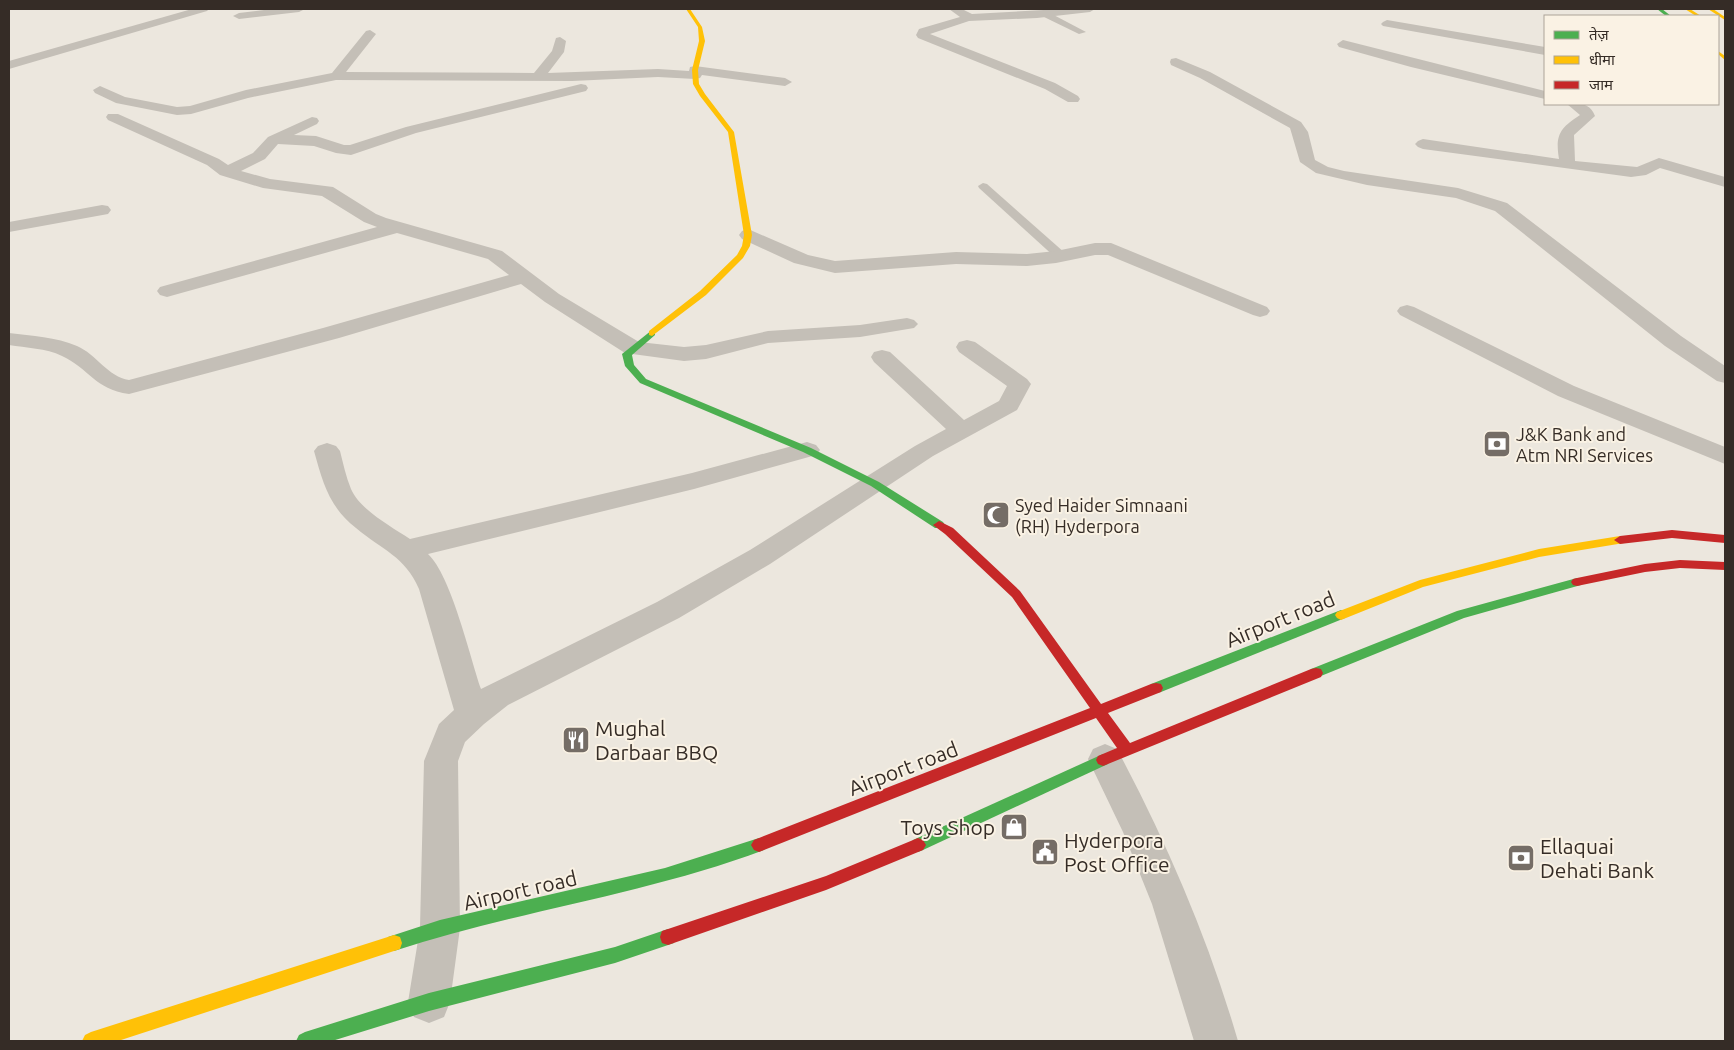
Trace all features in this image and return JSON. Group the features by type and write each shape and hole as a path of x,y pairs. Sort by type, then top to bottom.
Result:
{"main road":[{"path":"688,9 700,27 702,41 695,73 696,84 731,132 748,235 746,246 740,256 703,293 627,354 630,366 643,381 807,450 875,484 949,531 1016,594 1100,711 1116,754"},
{"path":"1710,9 1725,19"},
{"name":"Airport road","path":"91,1041 440,928 665,875 758,845 1420,584 1539,553 1614,541 1672,534 1725,538"},
{"path":"305,1041 429,1002 614,955 844,877 872,866 1116,754 1460,614 1567,584 1645,568 1680,564 1725,566"}],"street":[{"path":"9,65 203,9"},
{"path":"240,16 299,9"},
{"path":"954,9 968,18"},
{"path":"1074,99 1050,86 939,43 921,33 968,18 1045,14 1090,9"},
{"path":"1438,33 1439,19"},
{"path":"1387,24 1544,51"},
{"path":"336,76 370,34"},
{"path":"538,77 558,52 560,41"},
{"path":"1343,44 1416,64 1544,95"},
{"path":"1176,62 1205,75 1296,125 1300,132 1308,162 1322,170 1436,190 1489,202 1501,207 1673,341 1725,376"},
{"path":"100,90 121,100 172,111 184,111 246,94 336,76 538,77 695,73 784,82"},
{"path":"275,139 316,141 342,150 351,150 411,130 579,88 608,76"},
{"path":"1568,165 1564,143 1565,133 1588,116 1586,111 1576,105"},
{"path":"113,117 213,162 226,172 270,184 327,191 370,218 495,255 552,298 633,348 684,354 706,352 768,337 860,331 908,324"},
{"path":"226,172 259,156 269,143 275,139 312,121"},
{"path":"1423,144 1568,165 1636,172 1659,163 1725,182"},
{"path":"9,227 102,210"},
{"path":"167,291 397,227"},
{"path":"748,235 806,262 835,267 906,260 956,258 1027,260 1095,249 1112,249 1260,311"},
{"path":"9,339 58,347 70,351 82,358 112,385 129,387 524,277"},
{"path":"1407,311 1566,390 1725,456"},
{"path":"429,1002 440,928 441,761 451,734 472,714 496,696 668,610 760,557 924,451 1009,405 1019,384 967,347"},
{"path":"882,357 962,431"},
{"path":"406,550 694,481 807,450"},
{"path":"327,451 338,490 346,502 364,521 406,550 424,567 434,589 472,714"},
{"path":"1116,754 1140,828 1172,904 1216,1041"}],"lane":[{"path":"1045,14 1082,32"},
{"path":"983,186 1061,256"}],"traffic: fast":[{"path":"1659,9 1668,15"},
{"path":"652,333 627,354 630,366 643,381 807,450 875,484 939,525"},
{"path":"1316,673 1461,614 1577,582"},
{"path":"1156,688 1341,615"},
{"path":"918,845 1103,760"},
{"path":"394,943 440,928 665,875 759,845"},
{"path":"305,1041 429,1002 615,955 668,937"}],"traffic: slow":[{"path":"652,333 703,293 740,256 746,246 748,235 731,132 702,95 696,84 695,70 702,41 700,27 688,9"},
{"path":"1687,9 1697,15"},
{"path":"1710,9 1725,19"},
{"path":"1719,53 1725,58"},
{"path":"1341,615 1420,584 1539,553 1620,540"},
{"path":"91,1041 394,943"}],"traffic: jam":[{"path":"939,525 949,531 1016,594 1126,749"},
{"path":"1620,540 1672,534 1725,539"},
{"path":"1577,582 1645,568 1680,564 1725,566"},
{"path":"1103,760 1316,673"},
{"path":"759,845 1156,688"},
{"path":"668,937 826,883 918,845"}],"place":[{"name":"J&K Bank and Atm NRI Services","path":"1497,444"},
{"name":"Syed Haider Simnaani (RH) Hyderpora","path":"996,515"},
{"name":"Mughal Darbaar BBQ","path":"576,740"},
{"name":"Toys Shop","path":"1014,827"},
{"name":"Hyderpora Post Office","path":"1045,852"},
{"name":"Ellaquai Dehati Bank","path":"1521,858"}]}
